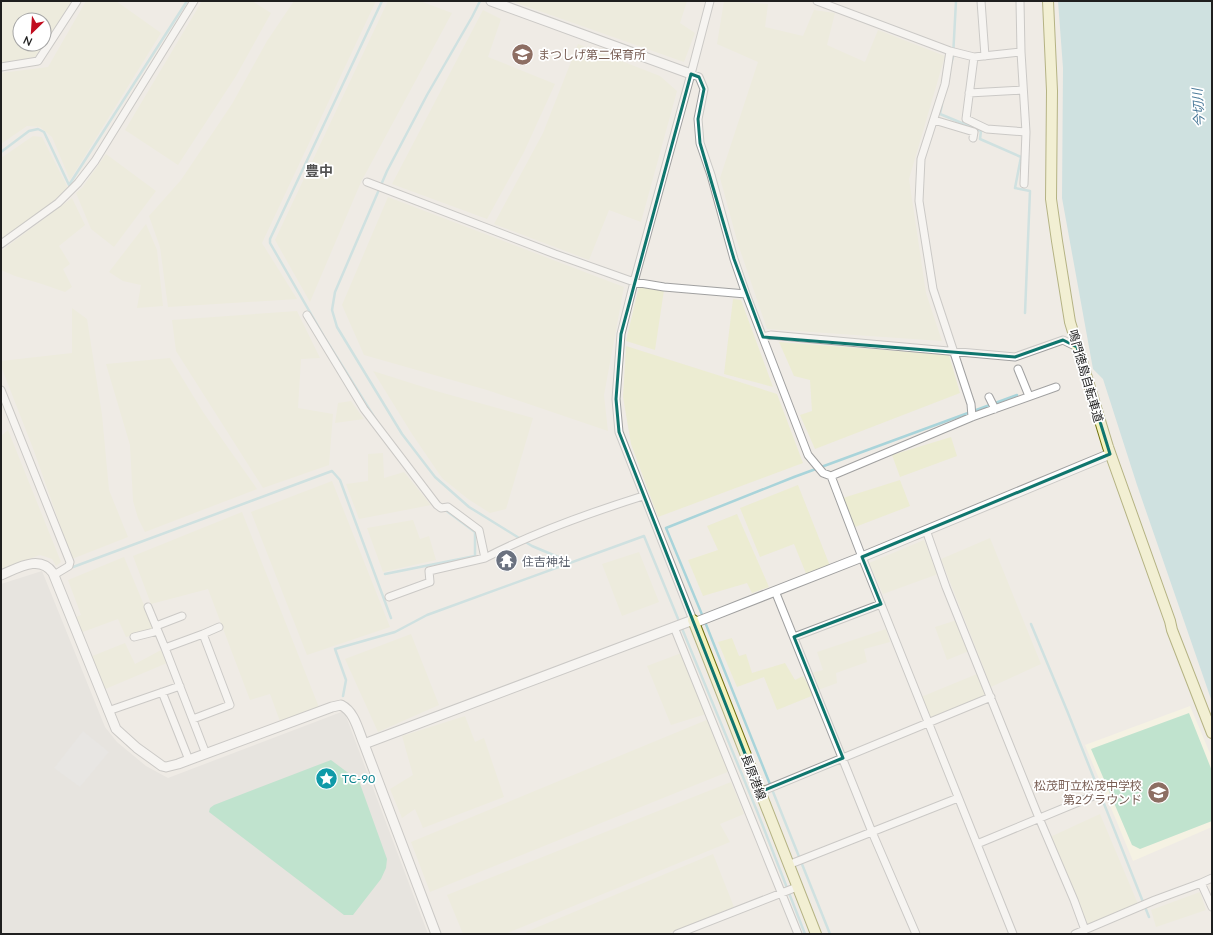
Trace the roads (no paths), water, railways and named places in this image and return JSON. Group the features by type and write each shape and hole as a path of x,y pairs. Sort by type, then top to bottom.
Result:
{"main road":[{"name":"鳴門徳島自転車道","path":"1048,1 1052,91 1051,199 1056,241 1068,307 1077,347 1110,454 1172,630 1212,733"},
{"name":"長原港線","path":"693,621 816,934"}],"street":[{"path":"1,67 38,61 77,1"},
{"path":"1,244 58,203 78,183 95,161 194,1"},
{"path":"491,1 699,77 704,89 698,119 700,144 711,175 734,259 808,455 823,473 831,476 972,417 1056,387"},
{"path":"693,621 619,432 616,400 621,334 710,1"},
{"path":"817,1 950,51 974,57 1021,52"},
{"path":"981,1 984,56"},
{"path":"1020,1 1021,52 1026,132 1024,184"},
{"path":"950,51 944,84 921,158 919,201 933,289 971,404 972,417"},
{"path":"974,57 966,120 987,129 1026,132"},
{"path":"969,93 1023,90"},
{"path":"934,120 974,132 973,138"},
{"path":"367,182 555,254 634,282 664,287 746,294"},
{"path":"307,314 364,409 437,505 441,508 448,507 479,530 485,558"},
{"path":"763,337 771,335 1015,357 1064,340 1077,347"},
{"path":"1018,369 1029,396"},
{"path":"1,393 70,562 69,566 54,575"},
{"path":"988,397 995,409"},
{"path":"364,744 674,627 776,591 1110,454"},
{"path":"831,476 1013,934"},
{"path":"389,597 430,582 429,571 485,558 512,544 592,512 643,496"},
{"path":"926,530 949,594 1039,818 1074,900 1089,930"},
{"path":"1,575 32,563 41,563 49,567 54,575 116,729 137,748 162,766 166,767 189,760 341,705 348,708 364,744 436,934"},
{"path":"776,591 872,832 916,934"},
{"path":"794,637 881,604"},
{"path":"148,607 166,648 206,754"},
{"path":"134,637 182,616"},
{"path":"166,648 219,627"},
{"path":"674,627 798,934"},
{"path":"193,719 230,705 203,634"},
{"path":"108,710 180,686"},
{"path":"162,692 189,760"},
{"path":"760,792 991,697"},
{"path":"976,844 1098,794"},
{"path":"788,865 958,798"},
{"path":"1075,934 1089,930 1155,900 1212,878"},
{"path":"1201,883 1212,906"},
{"path":"677,934 797,887"}],"water":[{"name":"今切川","path":"1058,1 1212,1 1212,702 1137,485 1103,379 1093,369 1062,198 1063,68"}],"waterway":[{"path":"1,152 29,131 38,129 44,132 69,185 187,1"},
{"path":"376,420 326,340 270,243 270,239 382,1"},
{"path":"480,1 427,95 387,171 335,292 332,310 337,327 402,434 435,477 469,507 532,546 570,562"},
{"path":"951,64 953,57 956,1"},
{"path":"942,104 940,114 981,131 980,139 1021,157 1015,188 1030,191 1025,313"},
{"path":"703,617 666,528 794,477 1017,395"},
{"path":"73,567 332,471 340,480 391,618"},
{"path":"385,574 475,556 475,532 444,509"},
{"path":"343,696 346,680 335,649 395,632 427,615 644,536 757,811 805,934"},
{"path":"705,622 830,934"},
{"path":"1031,624 1149,917"}],"place":[{"name":"まつしげ第二保育所","path":"523,54"},
{"name":"住吉神社","path":"507,561"},
{"name":"TC-90","path":"327,778"},
{"name":"松茂町立松茂中学校 第2グラウンド","path":"1158,792"}],"district":[{"name":"豊中","path":"319,170"}]}
